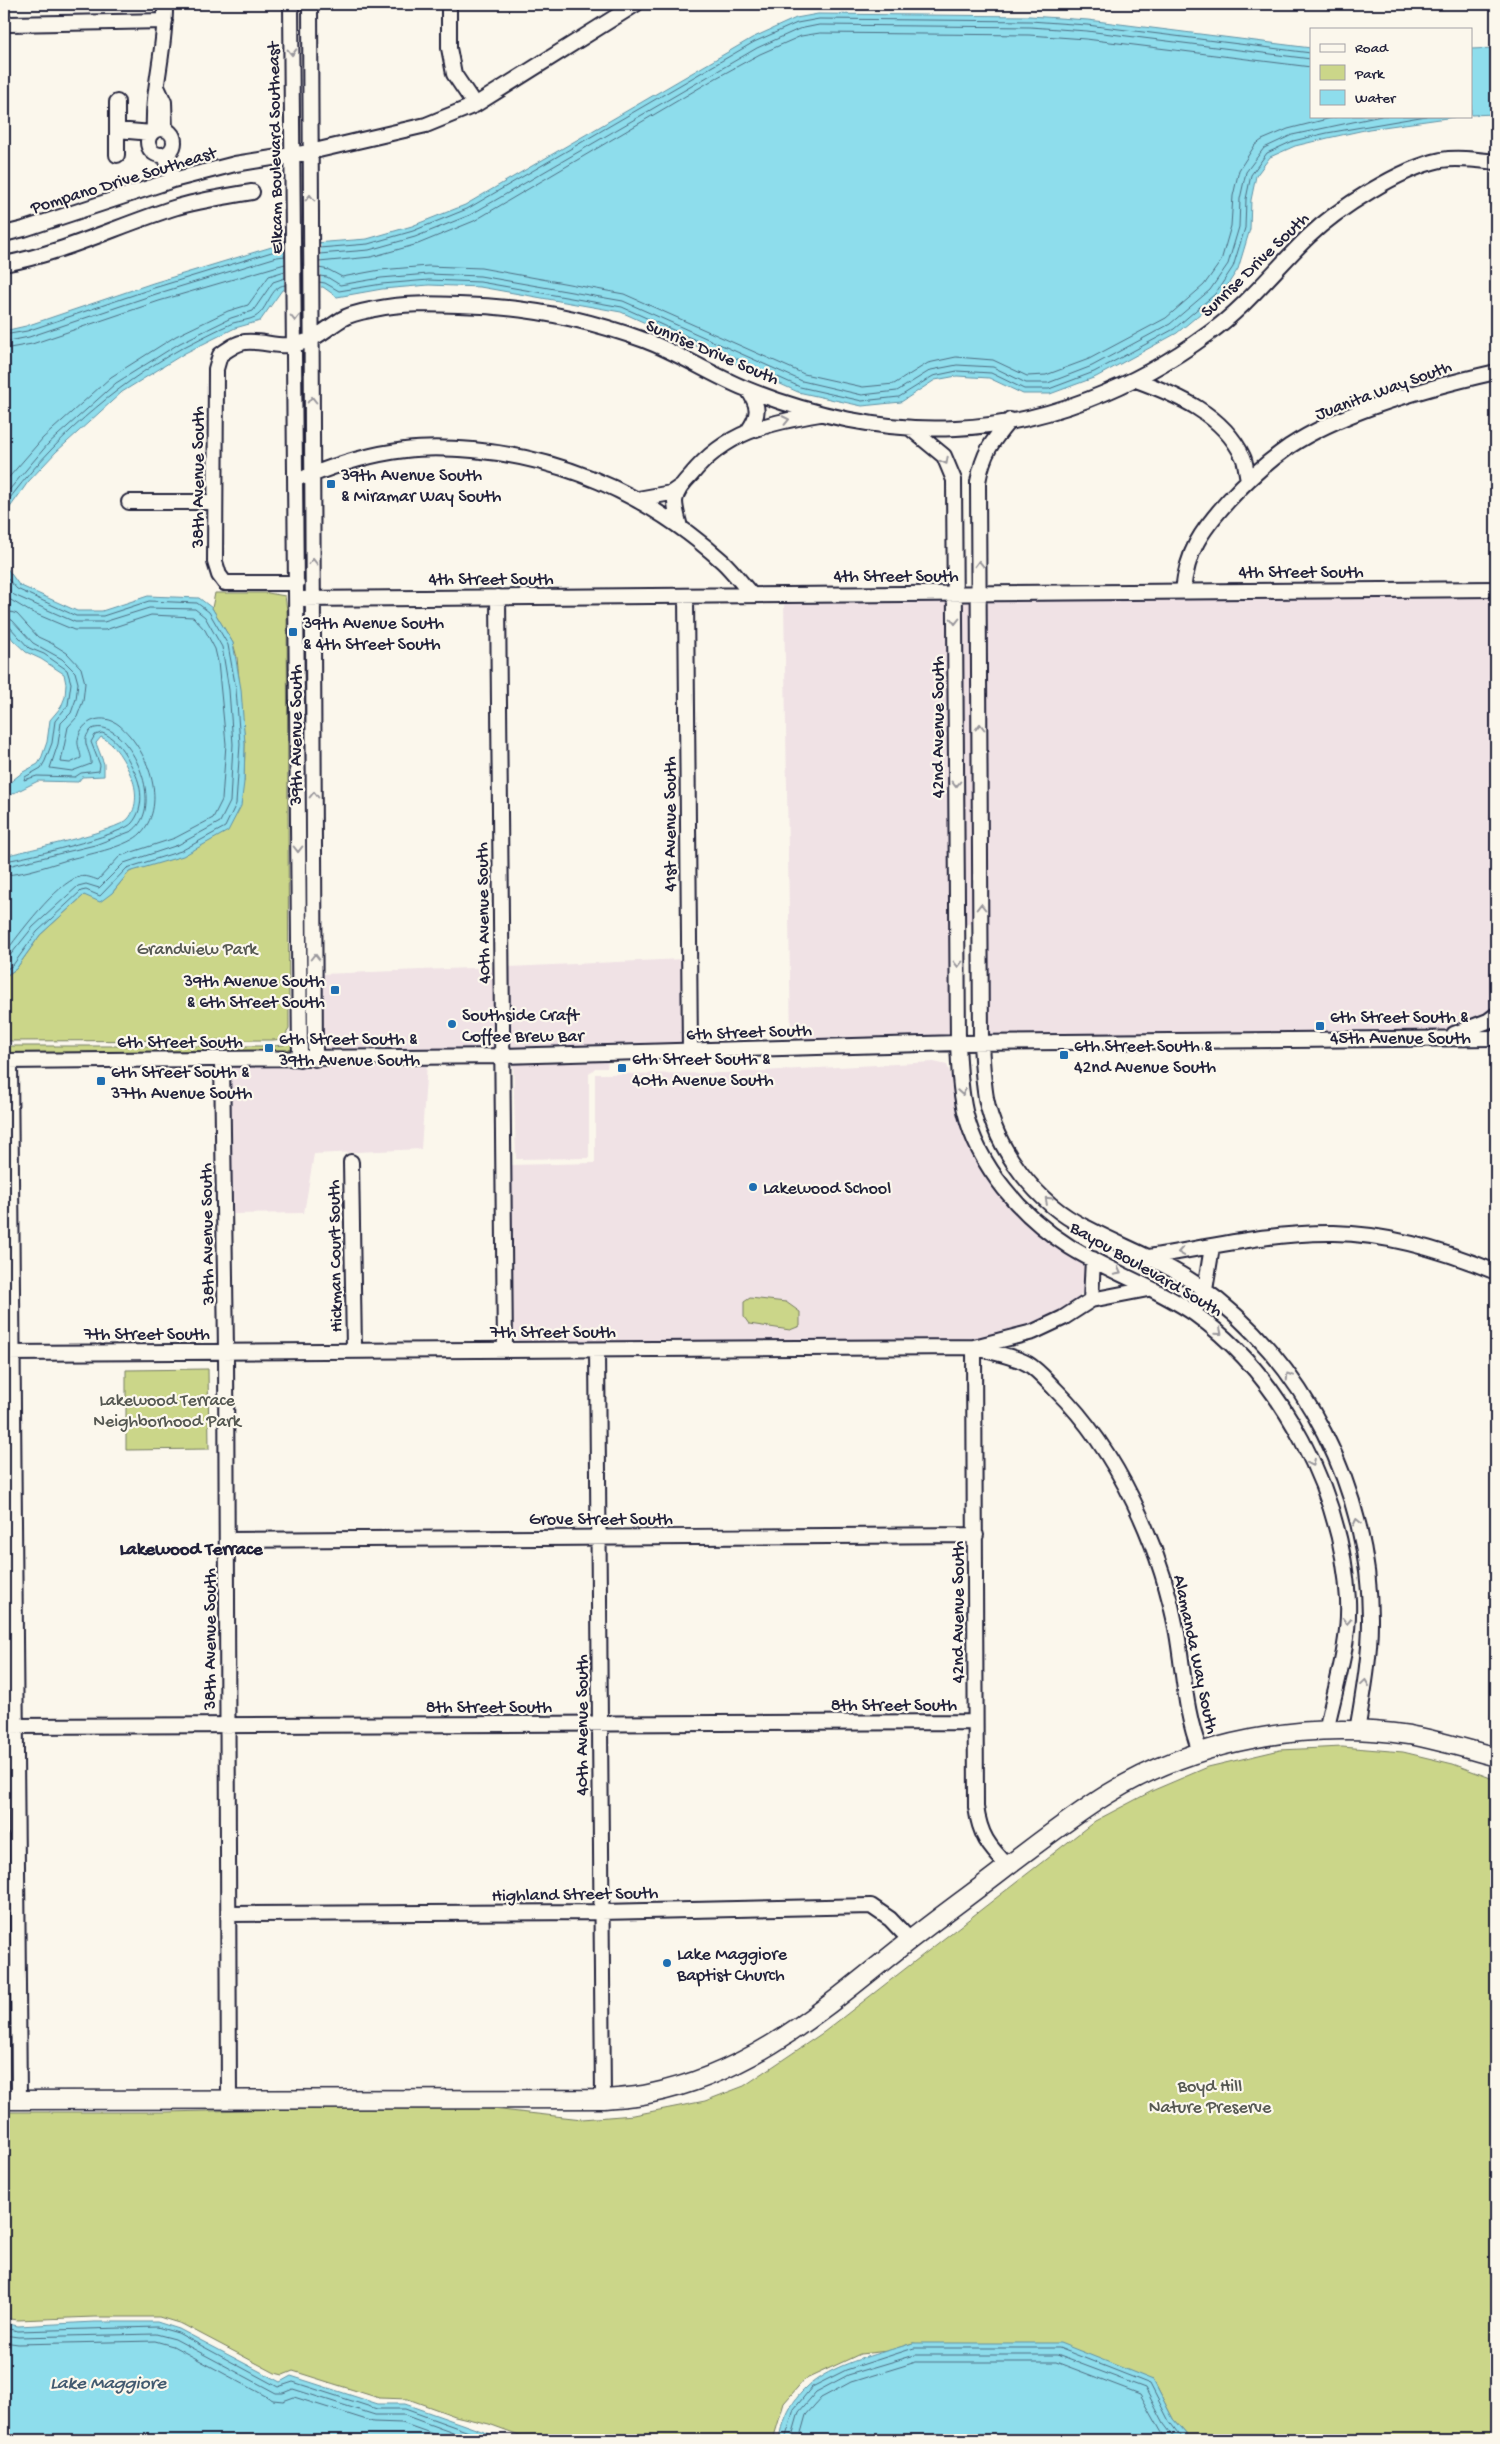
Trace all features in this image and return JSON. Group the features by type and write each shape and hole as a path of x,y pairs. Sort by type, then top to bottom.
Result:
{"main road":[{"path":"11,2099 603,2099 648,2094 686,2084 760,2052 801,2027 910,1940 1064,1824 1109,1793 1151,1771 1200,1751 1249,1739 1292,1733 1357,1731 1410,1735 1452,1744 1496,1757"}],"street":[{"path":"117,130 157,131 172,134 174,144 171,151 165,155 157,155 150,150 148,142 157,131 164,102 157,87 165,21 165,4"},
{"name":"Elkcam Boulevard Southeast","path":"291,4 295,292"},
{"name":"Elkcam Boulevard Southeast","path":"310,4 310,291"},
{"path":"449,4 449,48 454,74 475,105"},
{"name":"Pompano Drive Southeast","path":"4,234 173,180 235,164 310,152 426,126 475,105 636,4"},
{"path":"9,24 165,21"},
{"path":"117,102 117,155"},
{"path":"165,155 173,180"},
{"name":"Sunrise Drive South","path":"216,369 220,355 244,342 276,346 295,345 312,340 344,317 380,308 442,304 478,305 542,312 594,323 647,341 748,390 826,413 886,426 957,428 1010,420 1032,416 1105,394 1136,380 1178,355 1211,332 1242,306 1312,233 1354,202 1411,171 1442,160 1465,159 1496,162"},
{"path":"4,264 57,250 178,207 252,192"},
{"name":"39th Avenue South","path":"310,291 312,340 316,1058"},
{"name":"39th Avenue South","path":"295,292 300,1058"},
{"name":"38th Avenue South","path":"216,369 215,562 219,575 224,583 297,583"},
{"name":"Juanita Way South","path":"1183,591 1187,561 1195,544 1218,512 1248,479 1290,446 1333,424 1430,389 1496,372"},
{"path":"1136,380 1206,413 1228,434 1243,458 1248,479"},
{"path":"748,390 757,403 756,420 748,430"},
{"path":"638,499 671,493 681,486 709,456 727,442 748,430 790,419 826,413"},
{"path":"981,1043 980,593 978,506 982,460 992,440 1010,420"},
{"name":"42nd Avenue South","path":"910,428 944,456 954,480 958,1043"},
{"path":"297,481 358,458 406,449 456,449 507,453 562,466 638,499 680,527 723,562 752,595"},
{"path":"680,527 675,499 681,486"},
{"path":"129,502 215,502"},
{"name":"4th Street South","path":"297,599 1496,589"},
{"name":"41st Avenue South","path":"686,596 690,1051"},
{"name":"40th Avenue South","path":"498,597 505,1350"},
{"path":"957,930 981,930"},
{"path":"1442,1039 1468,1030 1496,1015"},
{"name":"6th Street South","path":"7,1061 502,1056 958,1043 1496,1038"},
{"name":"Bayou Boulevard South","path":"958,1043 959,1077 965,1112 979,1150 1008,1194 1038,1224 1071,1247 1194,1313 1221,1333 1270,1387 1312,1462 1324,1489 1334,1521 1348,1600 1345,1646 1326,1731"},
{"name":"Bayou Boulevard South","path":"981,1043 986,1100 997,1131 1012,1161 1032,1186 1056,1208 1083,1227 1149,1257 1205,1290 1227,1307 1264,1342 1287,1373 1318,1423 1335,1455 1348,1489 1362,1549 1370,1619 1369,1655 1357,1731"},
{"name":"38th Avenue South","path":"222,1059 226,1351 229,2098"},
{"path":"7,1061 11,2099"},
{"name":"Hickman Court South","path":"351,1162 354,1349"},
{"path":"1149,1257 1284,1235 1334,1233 1386,1238 1405,1242 1434,1249 1496,1272"},
{"path":"1194,1313 1205,1290 1212,1247"},
{"path":"1092,1300 1093,1259"},
{"name":"7th Street South","path":"8,1353 354,1349 974,1348 1033,1332 1063,1318 1092,1300 1148,1288"},
{"name":"42nd Avenue South","path":"974,1348 976,1807 979,1828 991,1849 1008,1866"},
{"name":"Alamanda Way South","path":"974,1348 1028,1364 1071,1405 1110,1457 1140,1518 1158,1563 1177,1633 1192,1729 1200,1751"},
{"name":"40th Avenue South","path":"597,1350 600,1537 599,1724 603,2099"},
{"name":"Grove Street South","path":"227,1540 976,1535"},
{"name":"8th Street South","path":"10,1726 975,1722"},
{"name":"Highland Street South","path":"228,1914 601,1912 871,1906 890,1919 910,1940"}],"shaded area":[{"path":"1496,596 1496,1005 1494,1008 1466,1024 1440,1032 988,1036 987,599"},
{"path":"948,600 951,1037 791,1042 784,601"},
{"path":"962,600 972,600 974,924 964,924"},
{"path":"682,959 682,1045 510,1050 509,967"},
{"path":"495,967 495,1050 323,1052 322,974"},
{"path":"608,1060 607,1068 595,1068 589,1074 589,1158 516,1159 513,1062"},
{"name":"Lakewood School","path":"934,1062 947,1065 952,1078 959,1114 983,1170 1007,1203 1031,1228 1058,1247 1081,1259 1088,1271 1089,1283 1073,1305 1051,1318 1023,1327 984,1337 957,1339 527,1343 519,1342 513,1334 511,1165 595,1163 595,1074 724,1073"},
{"path":"427,1064 421,1149 314,1154 304,1213 232,1214 231,1066"}],"green space":[{"name":"Grandview Park","path":"215,593 268,593 285,596 287,610 289,1029 283,1039 273,1040 4,1041 4,977 16,969 40,935 84,895 112,893 129,872 244,782 245,744 237,658 233,643 212,608"},
{"path":"293,1035 293,1052 4,1054 4,1046 273,1046 284,1045"},
{"path":"750,1298 786,1302 800,1312 800,1326 790,1330 749,1324 744,1317 744,1302"},
{"name":"Lakewood Terrace Neighborhood Park","path":"208,1369 209,1449 126,1450 126,1370"},
{"name":"Boyd Hill Nature Preserve","path":"1342,1747 1403,1752 1453,1764 1496,1780 1496,2440 1191,2440 1173,2419 1153,2380 913,2343 888,2351 860,2354 804,2380 784,2403 773,2440 533,2440 489,2424 455,2416 408,2399 379,2398 293,2371 283,2375 275,2373 182,2324 159,2317 18,2320 4,2318 4,2112 166,2112 456,2105 582,2119 634,2115 705,2101 744,2086 824,2032 1095,1821 1154,1790 1208,1767 1280,1750"}],"water":[{"path":"818,14 1030,16 1088,20 1310,48 1310,118 1447,118 1369,129 1328,138 1295,146 1270,157 1256,176 1251,200 1250,229 1238,269 1219,298 1177,333 1096,377 1050,394 1023,394 989,378 957,376 935,380 901,402 862,406 798,392 621,312 480,287 429,285 382,289 337,297 323,287 282,290 260,321 235,328 185,353 122,392 56,452 28,482 4,516 4,331 26,326 153,283 275,246 367,239 412,226 465,205 752,38 796,18"},
{"path":"1496,48 1496,114 1472,115 1472,49"},
{"path":"4,564 19,585 77,611 102,611 148,596 199,598 212,608 233,643 241,689 245,744 241,806 228,831 183,856 129,872 112,893 100,902 84,895 40,935 16,969 4,977 4,856 90,835 121,824 128,819 134,809 136,798 133,781 123,759 111,744 101,737 96,743 104,764 104,776 82,777 78,782 38,781 4,798 4,787 23,772 38,764 41,759 47,742 50,720 61,707 65,697 66,684 64,674 26,652 13,640 4,626"},
{"name":"Lake Maggiore","path":"94,2322 157,2322 179,2329 280,2382 291,2376 378,2404 405,2404 507,2440 4,2440 4,2323 18,2326"},
{"path":"913,2343 1060,2343 1153,2380 1173,2419 1191,2440 780,2440 786,2417 797,2398 811,2384 828,2372 848,2363"}],"pier":[{"path":"284,244 321,244 321,290 284,291"}],"place":[{"name":"39th Avenue South & Miramar Way South","path":"331,484"},
{"name":"39th Avenue South & 4th Street South","path":"293,632"},
{"name":"39th Avenue South & 6th Street South","path":"335,990"},
{"name":"Southside Craft Coffee Brew Bar","path":"452,1024"},
{"name":"6th Street South & 45th Avenue South","path":"1320,1026"},
{"name":"6th Street South & 39th Avenue South","path":"269,1048"},
{"name":"6th Street South & 42nd Avenue South","path":"1064,1055"},
{"name":"6th Street South & 40th Avenue South","path":"622,1068"},
{"name":"6th Street South & 37th Avenue South","path":"101,1081"},
{"name":"Lakewood School","path":"753,1187"},
{"name":"Lake Maggiore Baptist Church","path":"667,1963"}],"district":[{"name":"Lakewood Terrace","path":"191,1547"}]}
